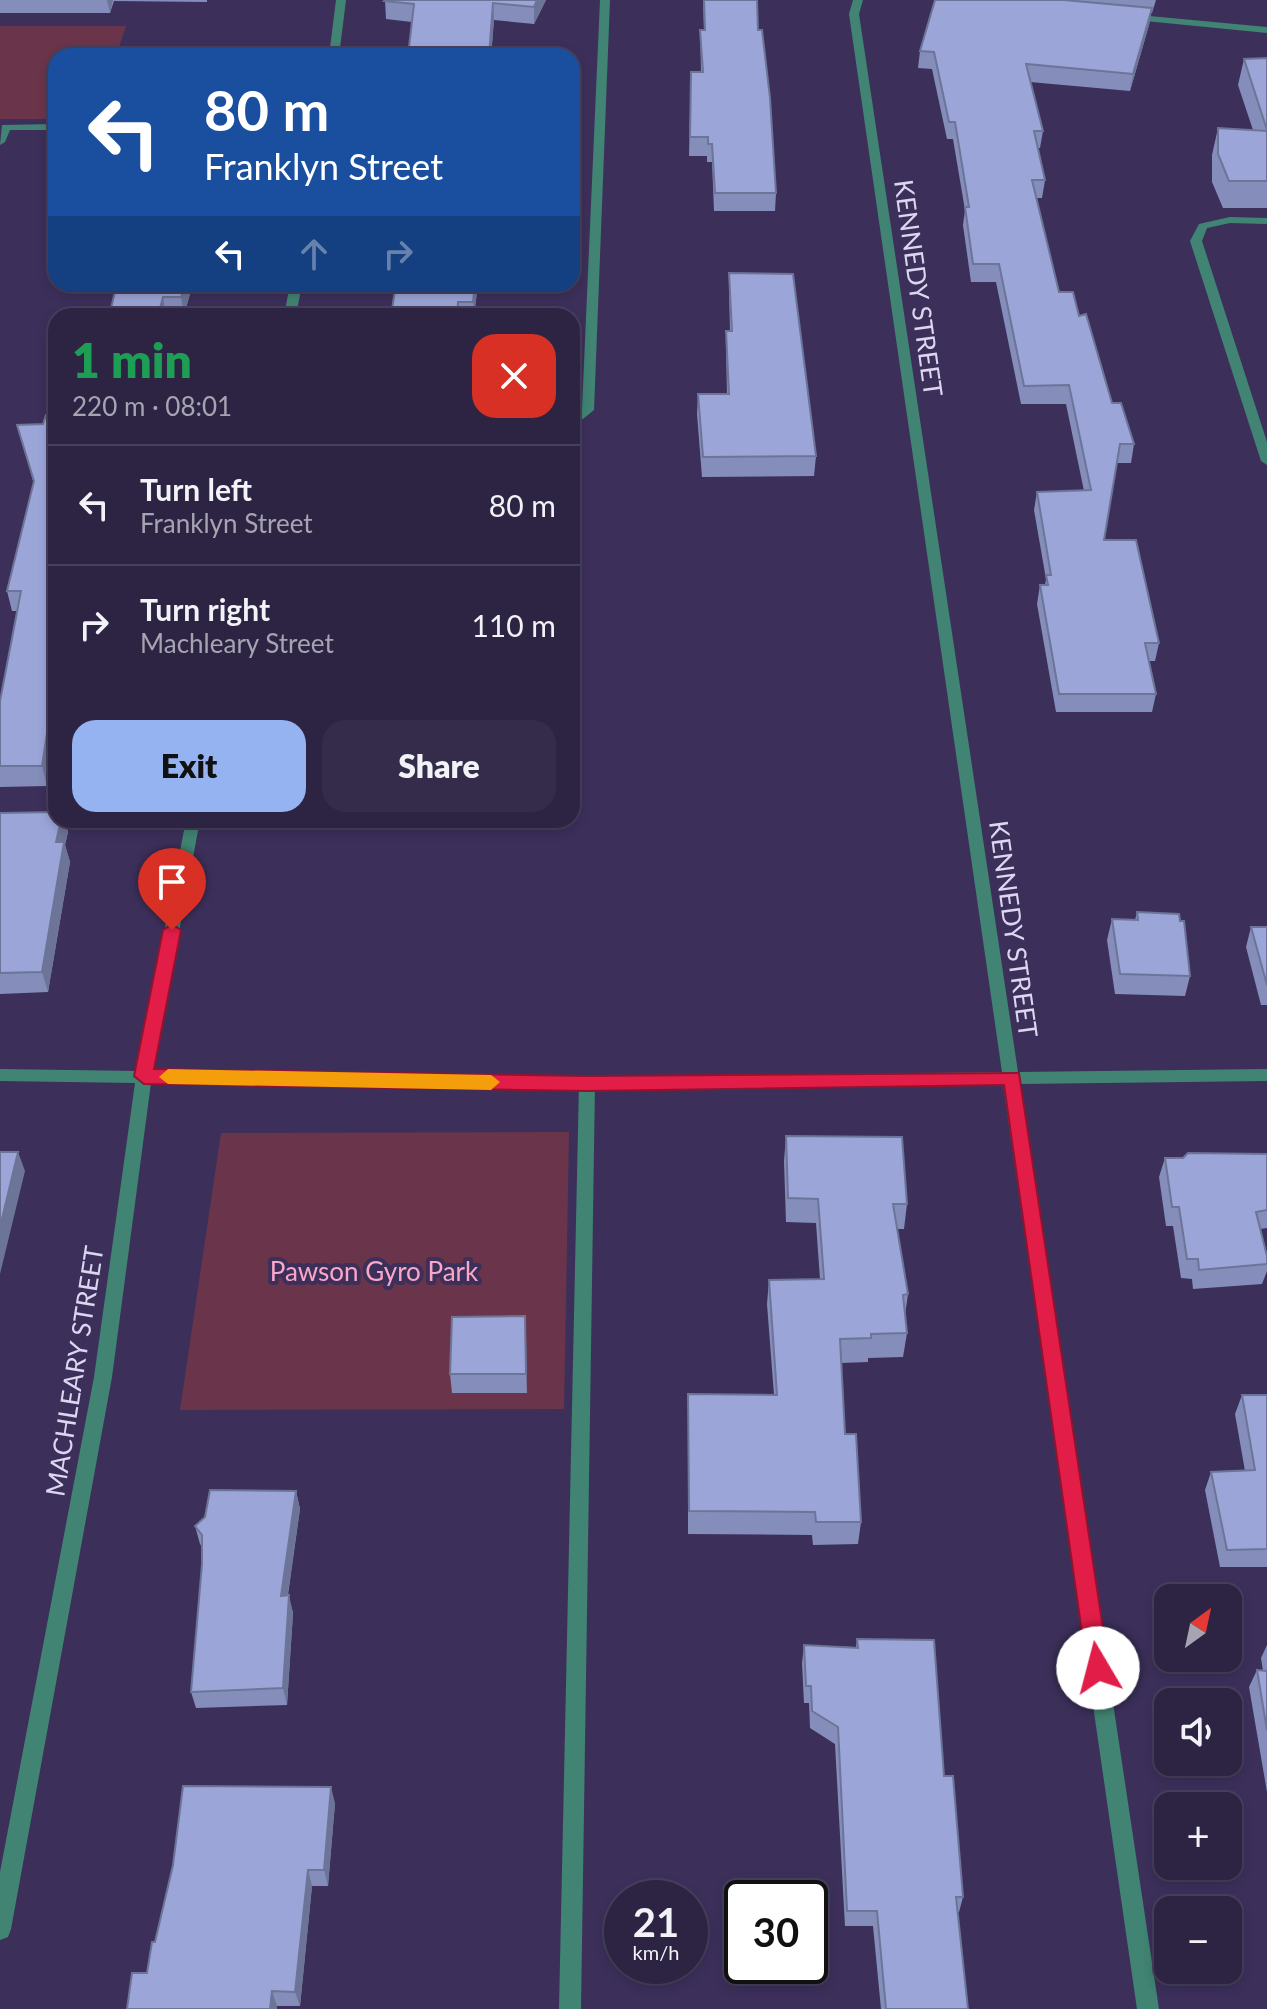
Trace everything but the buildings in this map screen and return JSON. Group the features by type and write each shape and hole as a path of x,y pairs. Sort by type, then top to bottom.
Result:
{"street":[{"path":"335,48 341,0"},
{"path":"580,415 588,410 605,0"},
{"name":"KENNEDY STREET","path":"858,0 854,14 856,29 1148,2009"},
{"path":"1115,16 1267,30"},
{"path":"0,142 6,127 48,127"},
{"path":"1267,221 1230,220 1203,226 1196,241 1267,461"},
{"name":"MACHLEARY STREET","path":"0,1929 103,1377 144,1076 191,828"},
{"path":"0,1075 587,1083 1267,1075"},
{"path":"570,2009 587,1083"}],"green space":[{"path":"0,26 126,26 119,48 48,48 48,119 0,119"},
{"name":"Pawson Gyro Park","path":"569,1132 564,1409 180,1410 221,1133"}],"slow traffic":[{"path":"168,1077 491,1082"}],"route":[{"path":"172,930 144,1076 587,1083 1012,1078 1098,1668"}]}
